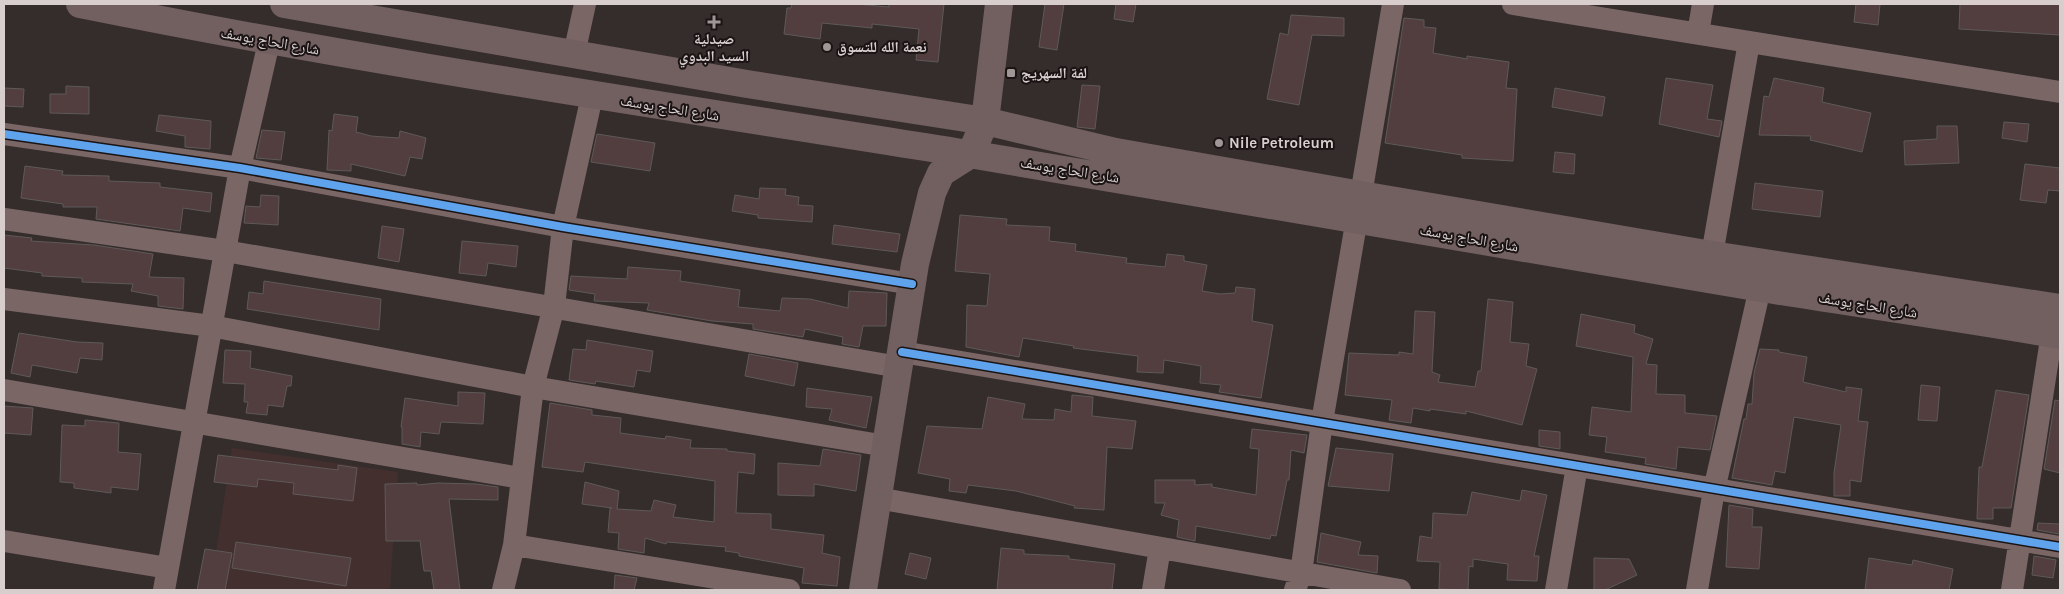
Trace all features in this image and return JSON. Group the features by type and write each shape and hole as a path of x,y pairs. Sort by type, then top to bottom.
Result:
{"main road":[{"name":"شارع الحاج يوسف","path":"80,4 269,42 414,64 592,96 972,154 1712,255 2058,325"},
{"name":"شارع الحاج يوسف","path":"284,4 747,84 985,121 1359,207 1760,288 2058,325"},
{"path":"863,590 912,284 932,193 941,173 972,154 985,121 999,4"}],"street":[{"path":"574,54 585,4"},
{"path":"1298,582 1322,422 1393,4"},
{"path":"1513,4 2060,92"},
{"path":"1698,33 1703,4"},
{"path":"164,590 240,168 269,42"},
{"path":"1712,255 1749,42"},
{"path":"503,590 514,545 533,387 554,306 563,227 592,96"},
{"path":"4,134 240,168 563,227 912,284"},
{"path":"4,219 225,251 554,306 900,360 1322,422 1714,490 2060,547"},
{"path":"1697,590 1714,490 1760,288"},
{"path":"4,298 211,326 533,387 886,446"},
{"path":"2012,590 2058,325"},
{"path":"4,390 521,478"},
{"path":"1556,590 1577,466"},
{"path":"877,498 1160,548 1298,582 1400,590"},
{"path":"4,541 168,568"},
{"path":"514,545 789,590"},
{"path":"1153,590 1160,548"}],"shaded area":[{"path":"232,448 398,472 390,590 210,590"}],"building":[{"path":"792,4 856,4 889,7 889,4 944,4 938,62 916,60 919,29 872,24 872,28 822,23 820,39 784,34 787,8 791,8"},
{"path":"1045,4 1064,4 1057,50 1039,47"},
{"path":"1116,4 1136,4 1133,22 1114,19"},
{"path":"1856,4 1880,4 1878,25 1854,22"},
{"path":"1960,4 2060,4 2060,35 1959,29"},
{"path":"1291,15 1344,18 1344,36 1312,35 1299,105 1267,99 1280,33 1288,35"},
{"path":"1404,18 1424,20 1424,27 1436,28 1433,53 1467,59 1467,56 1509,62 1506,88 1517,89 1513,161 1462,158 1462,155 1385,143"},
{"path":"1666,78 1713,85 1707,119 1722,121 1719,137 1659,124"},
{"path":"1774,78 1824,88 1822,102 1871,113 1862,152 1810,140 1811,136 1759,135 1764,96 1769,97"},
{"path":"1082,85 1100,86 1095,129 1077,127"},
{"path":"66,86 89,87 89,114 50,113 50,94 66,94"},
{"path":"4,88 24,89 23,107 4,106"},
{"path":"1555,88 1605,97 1602,116 1552,107"},
{"path":"334,114 358,117 356,132 371,136 399,138 400,131 426,138 422,159 410,157 405,176 351,164 351,171 327,170 329,130 332,131"},
{"path":"159,115 211,121 210,149 185,147 185,136 156,131"},
{"path":"2004,122 2029,124 2027,142 2002,138"},
{"path":"1937,126 1957,126 1959,163 1905,165 1904,141 1937,139"},
{"path":"262,130 285,132 281,160 256,158"},
{"path":"597,134 655,143 650,171 591,162"},
{"path":"1555,152 1575,154 1574,174 1553,172"},
{"path":"2025,164 2060,168 2060,191 2048,190 2046,203 2020,200"},
{"path":"25,166 63,171 62,175 109,176 109,181 160,183 160,187 212,193 210,212 183,208 180,231 96,219 97,207 63,207 63,204 21,198"},
{"path":"1755,183 1823,191 1820,217 1752,209"},
{"path":"760,188 786,189 785,195 799,197 798,205 813,206 812,222 758,218 758,215 732,211 735,195 759,199"},
{"path":"261,195 279,196 278,225 244,223 246,206 260,207"},
{"path":"960,215 1007,219 1006,225 1050,227 1049,241 1076,244 1075,251 1127,258 1126,263 1165,267 1167,254 1184,256 1184,261 1207,265 1202,291 1220,294 1235,293 1236,287 1255,289 1252,321 1273,325 1261,398 1219,392 1221,385 1200,383 1201,366 1164,360 1163,373 1137,372 1138,356 1073,348 1074,346 1023,338 1019,357 966,347 967,305 987,306 990,274 955,271"},
{"path":"834,225 900,234 897,252 832,244"},
{"path":"382,226 404,229 399,262 378,258"},
{"path":"4,235 32,238 31,241 94,245 153,254 149,277 184,278 183,309 158,306 158,296 131,291 133,284 82,282 82,278 42,276 42,273 4,268"},
{"path":"462,241 518,246 516,267 488,263 486,276 459,273"},
{"path":"628,267 681,271 680,281 740,290 738,307 780,311 782,298 810,299 848,308 849,291 887,293 886,326 863,326 859,347 842,344 843,337 805,329 803,337 753,329 753,324 712,321 647,310 649,303 594,301 595,294 569,290 571,276 627,279"},
{"path":"264,281 381,299 379,330 247,309 249,292 263,294"},
{"path":"1488,299 1513,302 1510,342 1529,344 1526,366 1537,369 1522,425 1466,411 1466,414 1413,408 1411,423 1389,420 1392,400 1345,395 1349,353 1399,355 1399,352 1413,354 1415,311 1435,312 1432,372 1440,375 1438,382 1475,387 1478,371 1481,371"},
{"path":"1581,314 1635,325 1634,333 1653,339 1646,364 1657,365 1656,394 1685,395 1685,413 1717,416 1710,450 1678,447 1676,469 1645,464 1646,458 1605,452 1607,437 1589,435 1592,407 1631,412 1633,357 1576,346"},
{"path":"19,333 77,342 103,343 102,360 80,358 77,373 32,365 30,377 11,373"},
{"path":"587,340 653,351 650,372 637,370 634,387 596,381 595,384 569,380 573,349 586,350"},
{"path":"1760,349 1779,350 1779,352 1807,357 1803,382 1846,392 1846,387 1862,389 1858,421 1868,422 1861,482 1850,480 1850,496 1834,496 1834,473 1841,425 1794,417 1785,473 1775,471 1772,485 1732,478 1748,404 1752,404 1754,373"},
{"path":"225,350 251,351 250,368 292,376 291,386 287,386 283,407 268,405 267,415 246,413 248,402 244,402 245,384 223,383"},
{"path":"749,354 798,363 794,386 745,376"},
{"path":"1921,385 1940,387 1937,421 1918,420"},
{"path":"807,388 872,397 866,428 829,420 832,409 806,407"},
{"path":"1996,390 2029,395 2011,508 1993,508 1993,519 1977,519 1979,467 1982,467"},
{"path":"458,392 485,393 483,424 441,422 439,434 421,432 420,447 402,444 401,427 405,398 458,406"},
{"path":"1072,395 1093,397 1092,416 1136,421 1132,449 1107,447 1104,510 1074,508 1075,506 1016,491 968,485 966,493 949,491 950,479 918,473 927,426 982,429 988,397 1025,404 1022,419 1054,420 1055,409 1071,412"},
{"path":"2055,400 2060,401 2060,473 2044,469"},
{"path":"550,403 592,410 592,415 621,418 620,433 665,439 666,436 691,440 690,448 727,449 727,451 755,454 754,474 738,472 736,513 771,514 771,529 824,535 822,553 840,557 837,586 802,583 804,568 739,556 739,553 725,551 726,547 667,542 666,544 645,538 644,553 618,549 619,533 608,532 610,508 612,508 582,504 585,482 619,491 617,509 651,511 654,500 676,505 673,517 714,522 715,481 585,462 583,472 542,467"},
{"path":"4,406 33,408 31,435 4,433"},
{"path":"85,420 119,423 118,452 141,454 138,490 111,487 111,493 74,488 74,483 60,482 62,425 85,426"},
{"path":"1252,429 1307,435 1304,453 1291,450 1289,480 1287,480 1276,536 1271,535 1270,539 1196,526 1195,541 1177,537 1179,520 1161,515 1165,503 1155,503 1155,480 1195,480 1195,485 1212,484 1212,487 1256,495 1259,449 1250,448"},
{"path":"1539,430 1560,432 1560,449 1539,446"},
{"path":"1336,448 1393,454 1389,491 1328,486"},
{"path":"823,449 861,455 856,491 814,484 814,496 778,495 778,463 820,466"},
{"path":"218,455 338,470 338,465 357,468 353,501 293,494 294,483 258,479 257,487 214,482"},
{"path":"417,483 417,485 438,483 476,484 498,487 498,500 449,499 460,590 434,590 431,571 424,571 420,541 386,541 385,484"},
{"path":"1522,490 1547,495 1534,556 1539,556 1537,581 1507,580 1508,564 1473,559 1473,567 1469,566 1468,590 1439,589 1440,562 1417,561 1420,536 1432,538 1433,513 1467,515 1472,492 1520,501"},
{"path":"1729,505 1753,509 1752,527 1762,527 1759,569 1726,567"},
{"path":"2038,523 2060,524 2059,534 2037,530"},
{"path":"1321,533 1361,542 1358,555 1378,556 1377,573 1317,562"},
{"path":"236,542 351,558 346,586 232,568"},
{"path":"1001,548 1024,550 1024,554 1069,556 1069,559 1115,564 1112,590 997,590"},
{"path":"205,549 232,553 225,590 197,590"},
{"path":"910,553 931,558 926,579 905,574"},
{"path":"2034,556 2056,560 2053,578 2032,575"},
{"path":"1594,558 1629,559 1637,575 1605,590 1594,590"},
{"path":"1869,558 1912,565 1913,560 1953,569 1949,590 1865,590"},
{"path":"615,575 637,578 634,590 614,590"}],"cycle path":[{"path":"4,134 240,168 563,227 912,284"},
{"path":"902,352 2060,547"}],"place":[{"name":"صيدلية السيد البدوي","path":"714,22"},
{"name":"نعمة الله للتسوق","path":"827,47"},
{"name":"لفة السهريج","path":"1011,73"},
{"name":"Nile Petroleum","path":"1219,143"}]}
